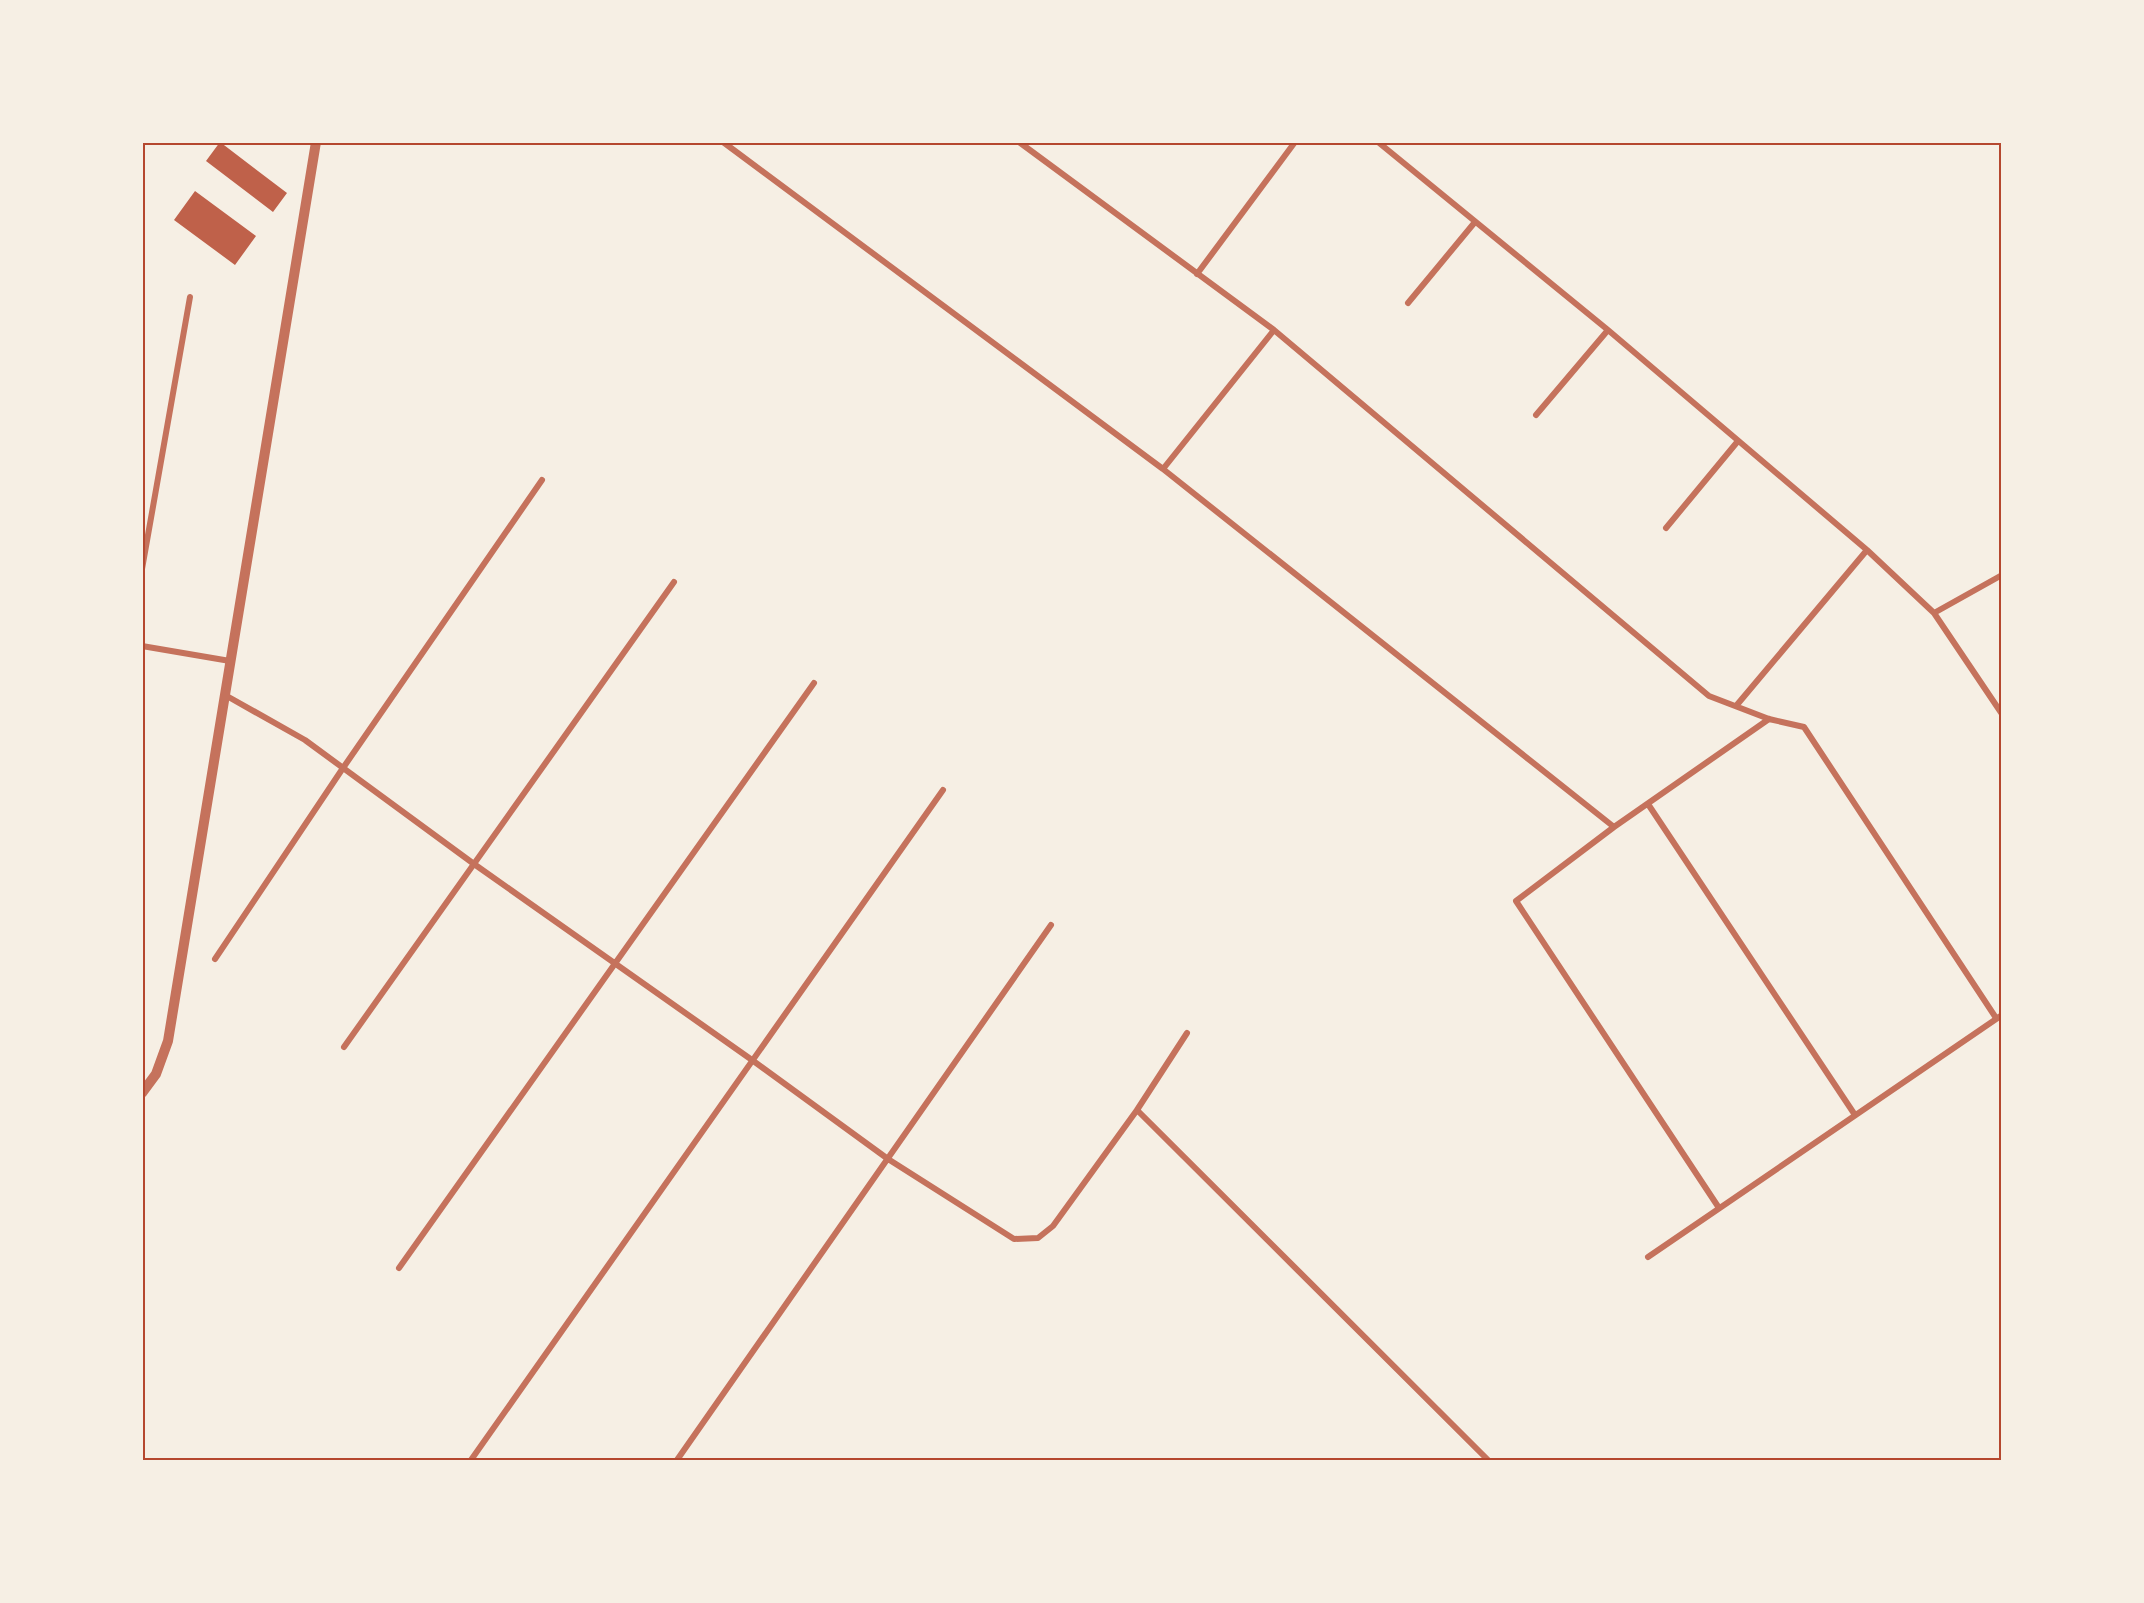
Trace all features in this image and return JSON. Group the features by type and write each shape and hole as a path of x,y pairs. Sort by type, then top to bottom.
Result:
{"street":[{"path":"142,1093 156,1074 168,1041 316,142"},
{"path":"723,142 1163,469 1614,827"},
{"path":"1019,142 1274,330 1709,696 1769,719 1804,727 1999,1016 1648,1257"},
{"path":"1197,274 1295,142"},
{"path":"1378,142 1608,330 1867,550 1934,613 2001,714"},
{"path":"1408,303 1475,222"},
{"path":"142,569 190,297"},
{"path":"1163,469 1274,330"},
{"path":"1536,415 1608,330"},
{"path":"1666,528 1738,441"},
{"path":"215,959 343,768 542,480"},
{"path":"1737,706 1867,550"},
{"path":"1934,613 2001,575"},
{"path":"344,1047 674,582"},
{"path":"142,646 230,661"},
{"path":"399,1268 814,683"},
{"path":"225,695 305,740 474,864 888,1158 1014,1239 1038,1238 1053,1226 1137,1110 1187,1033"},
{"path":"1719,1208 1516,902 1614,827 1769,719"},
{"path":"471,1461 943,790"},
{"path":"1648,804 1855,1115"},
{"path":"677,1461 1051,925"},
{"path":"1137,1110 1488,1461"}],"building":[{"path":"220,142 287,193 273,212 206,161"},
{"path":"195,191 256,236 235,265 174,220"}]}
